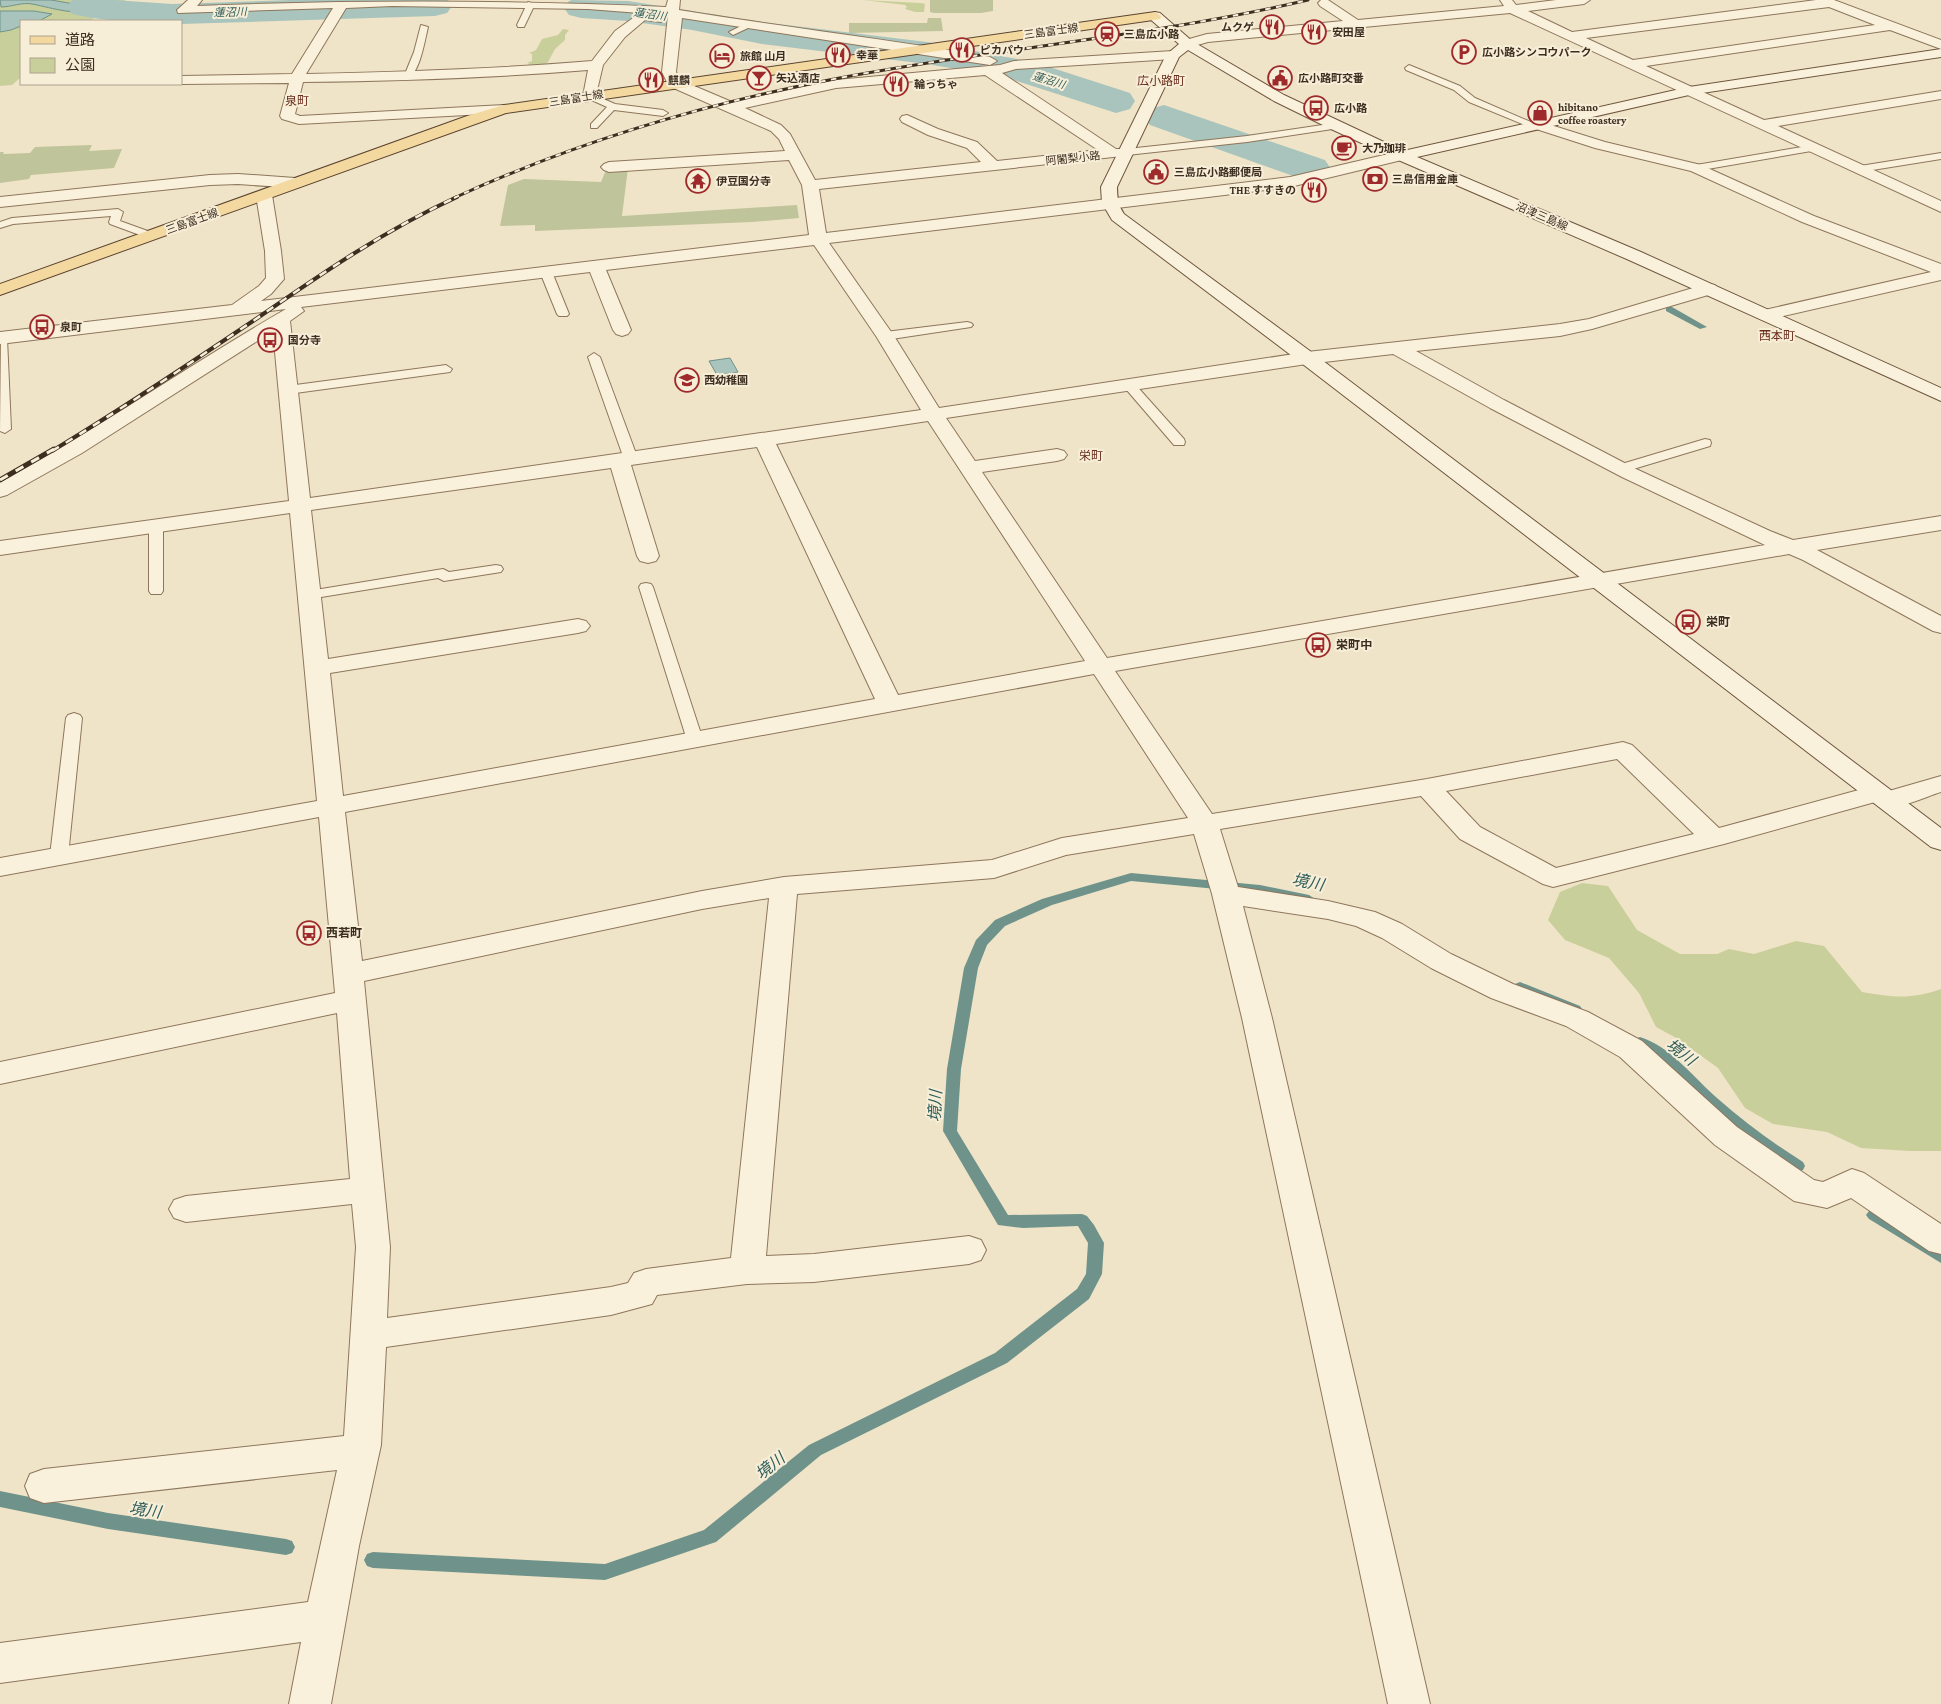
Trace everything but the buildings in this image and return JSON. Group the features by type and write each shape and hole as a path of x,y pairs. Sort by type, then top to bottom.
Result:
{"main road":[{"name":"三島富士線","path":"0,290 504,109 917,49 1150,11"}],"street":[{"path":"196,0 178,13 340,7 392,2 603,9 674,13 740,29 917,49 1004,68 1119,153"},
{"path":"730,107 836,84 1180,49 1207,38 1356,24 1509,4 1584,0"},
{"path":"1571,36 1826,1 1941,45"},
{"path":"1324,3 1356,24"},
{"path":"1509,4 1630,64 1941,207"},
{"path":"340,7 297,78 287,116 299,120 504,109"},
{"name":"沼津三島線","path":"1150,11 1180,49 1336,126 1400,156 1578,231 1941,395"},
{"path":"590,96 596,65 620,34 642,16 674,13"},
{"path":"674,13 669,72 674,83 776,128 785,137 792,155 810,185 818,239 885,336 934,415 1205,824 1226,894 1260,1028 1409,1704"},
{"path":"1630,64 1892,26"},
{"path":"1180,49 1119,153 1108,196 1118,217 1307,358 1941,842"},
{"path":"1,338 238,309 312,302 1290,182 1689,91 1941,53"},
{"path":"182,80 504,72 596,65"},
{"path":"1764,124 1941,95"},
{"path":"907,118 934,132 972,145 994,166"},
{"path":"1536,126 1594,144 1696,168 1808,219 1941,270"},
{"name":"阿闍梨小路","path":"810,185 1119,153"},
{"path":"609,167 792,155"},
{"path":"0,202 210,180 238,179 294,183"},
{"path":"238,309 264,290 275,279 273,251 264,195"},
{"path":"596,266 622,330"},
{"path":"1766,316 1941,275"},
{"path":"0,548 764,440 1307,358 1560,330 1592,324 1709,290"},
{"path":"0,491 38,471 234,346 312,302"},
{"path":"281,319 349,987 373,1247 369,1336 360,1451 339,1546 327,1620 310,1704"},
{"path":"1398,349 1620,469 1789,547 1811,555 1941,626"},
{"path":"764,440 890,704"},
{"path":"970,468 1057,456"},
{"path":"625,460 648,556"},
{"path":"0,867 1102,666 1596,579 1941,523"},
{"path":"317,668 578,626"},
{"path":"0,1073 349,987 614,917 784,886 994,869 1062,847 1427,787 1623,750 1714,838"},
{"path":"1427,787 1470,833 1553,878 1882,796 1941,784"},
{"path":"747,1270 784,886"},
{"path":"1226,894 1328,910 1365,919 1392,931 1442,961 1502,991 1577,1019 1631,1048 1726,1136 1806,1192 1827,1195 1852,1182 1941,1241"},
{"path":"186,1209 367,1190"},
{"path":"369,1336 612,1301 640,1294 646,1283 747,1270 814,1268 969,1250"},
{"path":"44,1486 360,1451"},
{"path":"0,1663 327,1620"}],"lane":[{"path":"521,25 531,6"},
{"path":"409,74 418,52 424,27"},
{"path":"1409,68 1457,88 1472,100 1536,126"},
{"path":"590,96 612,106 663,113"},
{"path":"594,126 612,106"},
{"name":"阿闍梨小路","path":"1119,153 1225,142 1336,126"},
{"path":"1696,168 1814,148"},
{"path":"1860,169 1941,156"},
{"path":"0,225 12,221 118,212 114,222 152,236"},
{"path":"546,272 562,314"},
{"path":"885,336 968,325"},
{"path":"1,338 5,429"},
{"path":"594,357 625,460"},
{"path":"288,390 446,368"},
{"path":"1129,385 1179,442"},
{"path":"1620,469 1705,444"},
{"path":"156,526 156,591"},
{"path":"309,595 444,573 444,577 496,570"},
{"path":"646,587 696,740"},
{"path":"59,856 74,718"}],"green space":[{"path":"0,0 125,0 126,5 176,8 165,17 166,20 132,20 125,15 107,14 91,20 20,20 20,78 12,85 0,86"},
{"path":"863,0 921,3 925,4 924,12 905,9 907,7 905,5"},
{"path":"930,0 993,0 993,11 981,13 934,13 930,12"},
{"path":"928,18 941,18 943,31 849,33 849,23 927,23"},
{"path":"563,29 569,30 565,35 565,40 555,49 548,62 543,65 524,66 532,61 532,54 529,53 536,50 542,39 558,35"},
{"path":"92,145 89,151 122,149 114,168 31,175 29,179 0,183 0,152 4,152 3,154 30,153 35,147"},
{"path":"628,168 622,216 797,205 799,218 752,222 535,231 535,225 500,226 508,185 524,179 601,182 606,170"},
{"path":"1582,883 1608,886 1637,930 1680,954 1717,954 1729,949 1754,954 1796,941 1824,946 1862,992 1911,996 1941,989 1941,1151 1861,1148 1827,1132 1773,1124 1745,1108 1718,1068 1678,1039 1656,1027 1639,993 1609,958 1565,940 1548,920 1560,892"}],"water":[{"path":"0,0 51,0 98,8 90,11 73,12 28,4 1,7"},
{"path":"0,11 34,11 52,14 41,20 20,20 20,26 0,32"},
{"path":"730,358 738,372 717,375 709,361"}],"waterway":[{"name":"蓮沼川","path":"84,7 139,13 172,14 435,6"},
{"name":"蓮沼川","path":"581,8 628,11 762,33 927,53 1024,71 1116,101"},
{"name":"蓮沼川","path":"1164,117 1310,169"},
{"path":"1669,309 1703,327"},
{"name":"境川","path":"373,1560 605,1572 710,1536 815,1450 1001,1358 1083,1294 1094,1274 1096,1243 1082,1220 1003,1221 950,1131 954,1069 971,968 981,943 1000,923 1047,902 1131,877 1260,889 1309,899"},
{"name":"境川","path":"1520,987 1575,1009"},
{"name":"境川","path":"1640,1042 1671,1062 1712,1102 1761,1142 1798,1166"},
{"name":"境川","path":"1874,1215 1941,1257"},
{"name":"境川","path":"0,1499 108,1521 286,1547"}],"railway":[{"path":"454,198 499,178 591,143 733,101 889,69 1189,24 1308,0"},
{"path":"52,451 155,386 354,253 404,224 457,197"},
{"path":"0,480 54,449"}],"place":[{"name":"ムクゲ","path":"1272,27"},
{"name":"安田屋","path":"1314,32"},
{"name":"三島広小路","path":"1107,34"},
{"name":"ピカパウ","path":"962,50"},
{"name":"広小路シンコウパーク","path":"1464,52"},
{"name":"幸華","path":"838,55"},
{"name":"旅館 山月","path":"722,56"},
{"name":"矢込酒店","path":"759,78"},
{"name":"広小路町交番","path":"1280,78"},
{"name":"麒麟","path":"651,80"},
{"name":"輪っちゃ","path":"896,84"},
{"name":"広小路","path":"1316,108"},
{"name":"hibitano coffee roastery","path":"1540,113"},
{"name":"大乃珈琲","path":"1344,148"},
{"name":"三島広小路郵便局","path":"1156,172"},
{"name":"三島信用金庫","path":"1375,179"},
{"name":"伊豆国分寺","path":"698,181"},
{"name":"THE すすきの","path":"1314,190"},
{"name":"泉町","path":"42,327"},
{"name":"国分寺","path":"270,340"},
{"name":"西幼稚園","path":"687,380"},
{"name":"栄町","path":"1688,622"},
{"name":"栄町中","path":"1318,645"},
{"name":"西若町","path":"309,933"}],"district":[{"name":"広小路町","path":"1161,81"},
{"name":"泉町","path":"297,101"},
{"name":"西本町","path":"1777,336"},
{"name":"栄町","path":"1091,456"}]}
